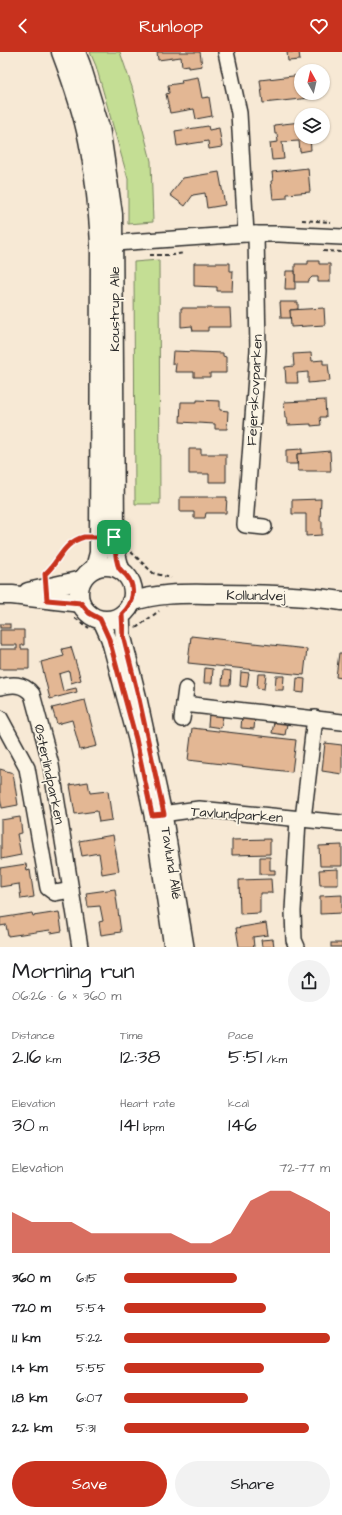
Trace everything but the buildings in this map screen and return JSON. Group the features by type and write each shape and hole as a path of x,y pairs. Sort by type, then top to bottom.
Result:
{"street":[{"name":"Koustrup Alle","path":"61,52 74,87 88,140 98,208 107,244 114,537 116,554 125,576"},
{"name":"Koustrup Alle","path":"76,52 100,127 113,214 107,244 99,553 95,568"},
{"name":"Fejerskovparken","path":"226,52 239,113 251,234 258,350 245,525 264,527"},
{"path":"107,244 251,234 342,237"},
{"path":"6,595 89,613 95,624 115,618 126,608 133,592 125,576 107,566 95,568 82,580 79,588 77,610"},
{"name":"Kollundvej","path":"125,576 145,588 172,586 316,597 342,601"},
{"path":"6,595 47,589 82,580"},
{"name":"Kollundvej","path":"126,608 144,598 172,586"},
{"name":"Tavlund Allé","path":"126,608 123,635 139,699 158,814 186,947"},
{"name":"Tavlund Allé","path":"95,624 109,639 158,814 172,947"},
{"name":"Østerlindparken","path":"0,687 21,685 27,688 32,694 51,765 80,947"},
{"path":"182,719 186,689"},
{"path":"184,704 342,722"},
{"name":"Østerlindparken","path":"0,718 27,768 48,888 55,893 71,890"},
{"name":"Tavlundparken","path":"296,947 294,940 293,911 301,819 315,718"},
{"name":"Tavlundparken","path":"158,814 199,809 342,823"}],"path":[{"path":"319,251 342,252"},
{"path":"144,256 187,253"},
{"path":"47,589 45,574 51,569 69,544 84,537 99,537"},
{"path":"130,549 134,555 153,573 166,578 172,586"},
{"path":"77,610 95,624"}],"green space":[{"path":"90,52 120,52 132,87 151,161 153,222 128,224 128,179 96,66"},
{"path":"159,260 160,504 135,504 134,262"}],"route":[{"path":"84,537 114,537 120,569 131,582 133,592 131,602 122,614 123,635 139,699 164,814 152,815 136,739 109,639 100,619 89,613 81,603 47,600 45,574 51,569 69,544 84,537"}]}
